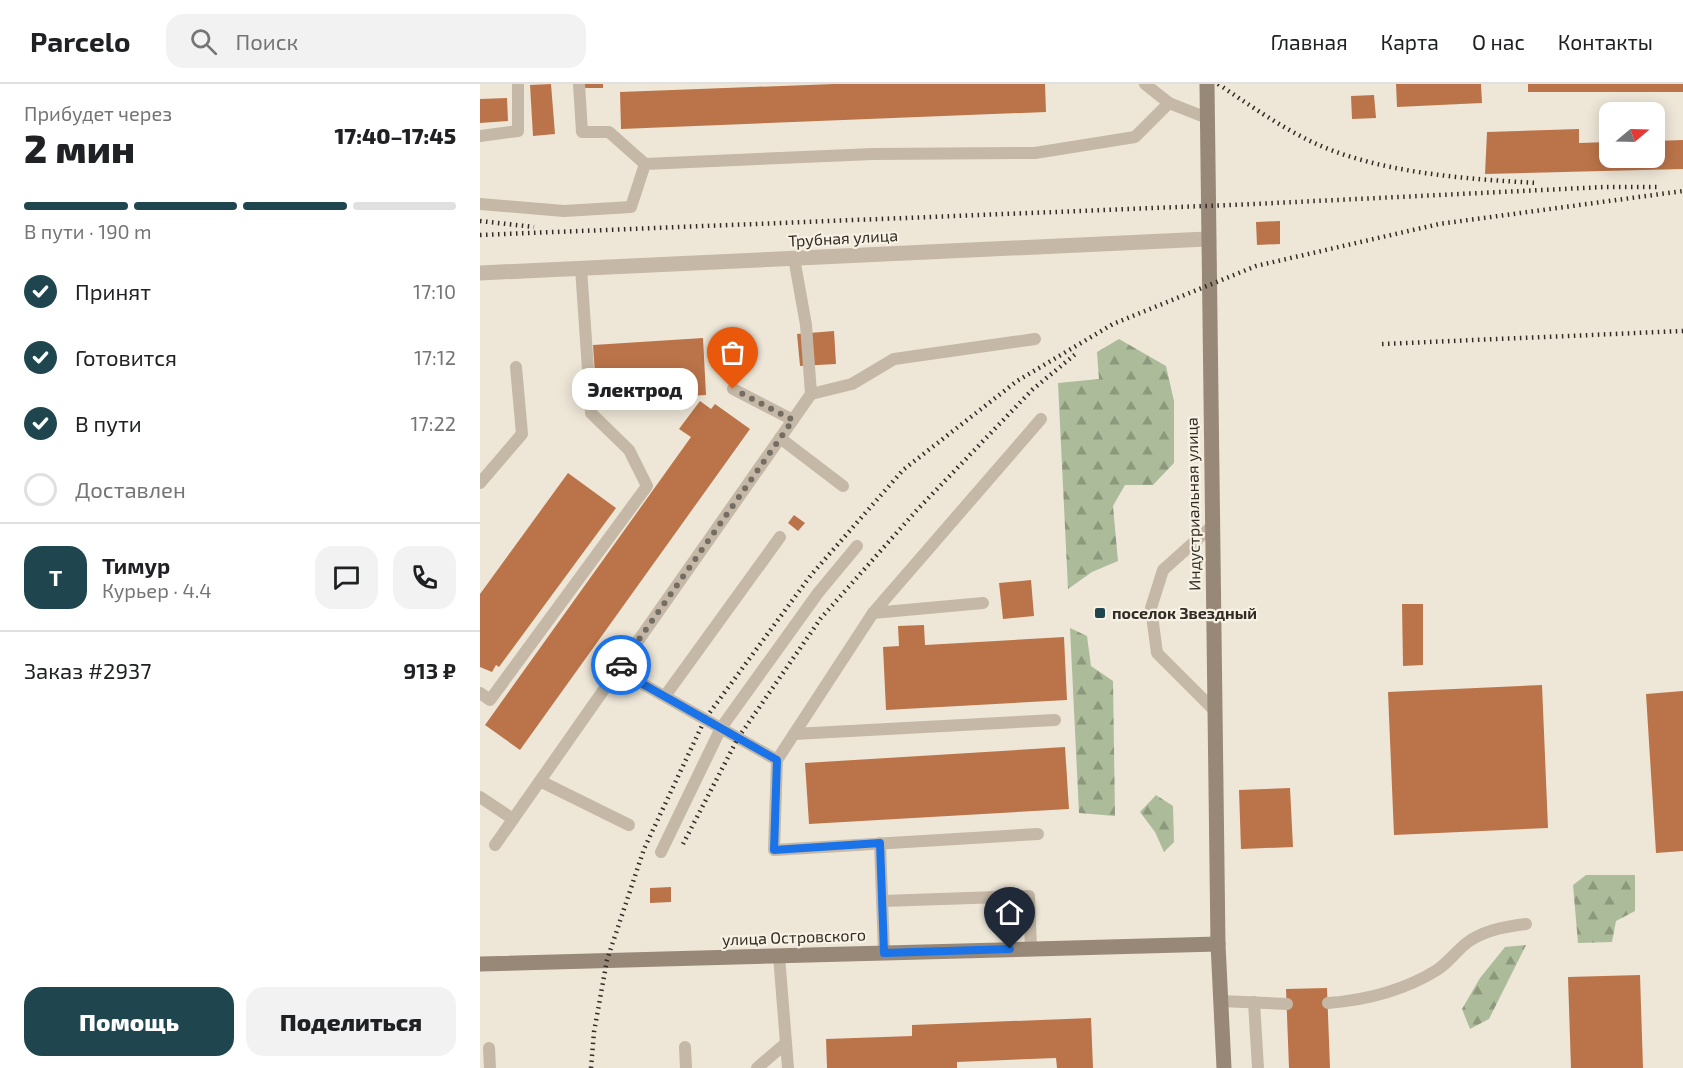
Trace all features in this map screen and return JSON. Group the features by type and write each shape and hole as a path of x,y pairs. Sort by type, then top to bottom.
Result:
{"main road":[{"name":"Индустриальная улица","path":"1207,84 1207,239 1218,944 1224,1068"},
{"name":"улица Островского","path":"480,964 1218,944"}],"street":[{"name":"Трубная улица","path":"480,273 1207,239"}],"lane":[{"path":"480,136 518,131 518,84"},
{"path":"579,84 582,132 609,132 645,164 873,154 1035,153 1135,137 1169,103"},
{"path":"1145,84 1169,103 1207,118"},
{"path":"480,204 564,211 631,207 645,164"},
{"path":"495,846 811,394 806,324 794,258"},
{"path":"480,693 490,700 647,486 629,450 591,413 581,268"},
{"path":"811,394 852,384 894,359 1035,339"},
{"path":"480,483 522,434 516,367"},
{"path":"733,389 793,420"},
{"path":"1038,834 774,850 777,760 873,613 1041,419"},
{"path":"780,438 843,486"},
{"path":"1211,527 1163,570 1151,608 1157,653 1214,710"},
{"path":"665,696 780,537"},
{"path":"661,852 721,728 818,592 857,546"},
{"path":"873,613 983,603"},
{"path":"618,670 777,760"},
{"path":"794,734 1055,720"},
{"path":"540,781 630,825"},
{"path":"480,797 513,819"},
{"path":"880,843 884,953"},
{"path":"882,901 1029,896 1031,949"},
{"path":"1328,1003 1371,999 1393,992 1438,969 1470,940 1510,925 1526,924"},
{"path":"779,956 788,1068"},
{"path":"1221,1001 1287,1004"},
{"path":"1254,1002 1258,1068"},
{"path":"758,1068 785,1044"},
{"path":"685,1047 686,1068"},
{"path":"489,1048 490,1068"}],"green space":[{"path":"1119,339 1166,366 1174,401 1174,463 1153,485 1125,485 1113,506 1118,561 1092,572 1068,589 1058,383 1099,379 1097,352"},
{"path":"1070,628 1087,636 1091,666 1113,681 1115,816 1079,813"},
{"path":"1156,795 1173,806 1174,842 1164,852 1155,832 1140,812"},
{"path":"1586,875 1635,875 1635,911 1616,921 1612,942 1578,943 1573,885"},
{"path":"1526,945 1489,1019 1470,1029 1462,1009 1480,978 1505,947"}],"building":[{"path":"551,84 555,134 533,136 530,85"},
{"path":"584,84 603,84 603,88 584,88"},
{"path":"834,84 1045,84 1046,112 621,129 620,92"},
{"path":"1396,84 1481,84 1482,103 1397,107"},
{"path":"1528,84 1683,84 1683,92 1528,92"},
{"path":"1374,95 1376,118 1352,119 1351,96"},
{"path":"507,98 508,121 480,123 480,99"},
{"path":"1579,129 1579,143 1599,142 1599,168 1665,168 1665,141 1683,140 1683,169 1485,174 1487,132"},
{"path":"1280,221 1280,244 1257,245 1256,222"},
{"path":"834,331 836,364 800,366 797,334"},
{"path":"703,338 706,395 625,400 624,387 596,389 593,345"},
{"path":"700,401 711,409 715,404 750,429 520,750 485,725 691,437 679,429"},
{"path":"568,473 616,508 499,667 496,665 492,672 480,667 480,594"},
{"path":"794,515 805,523 798,531 788,523"},
{"path":"1031,580 1034,616 1003,619 999,583"},
{"path":"1402,604 1423,604 1423,665 1403,666"},
{"path":"924,625 925,645 1064,637 1067,700 886,710 883,647 899,646 898,626"},
{"path":"1542,685 1548,828 1394,835 1388,692"},
{"path":"1683,691 1683,851 1656,853 1646,694"},
{"path":"1065,747 1069,809 809,824 805,763"},
{"path":"1290,788 1293,847 1241,849 1239,790"},
{"path":"671,887 671,902 650,903 650,888"},
{"path":"1640,975 1643,1068 1571,1068 1568,977"},
{"path":"1327,988 1330,1068 1289,1068 1286,989"},
{"path":"1091,1018 1093,1068 1057,1068 1056,1058 957,1062 957,1068 827,1068 826,1039 912,1036 912,1025"}],"railway":[{"path":"1218,84 1296,134 1334,151 1362,160 1451,176 1538,183"},
{"path":"480,235 1254,204 1604,187 1658,187"},
{"path":"591,1068 594,1032 607,960 644,849 705,719 811,575 903,470 1017,381 1113,324 1256,266 1439,224 1683,191"},
{"path":"480,221 534,227"},
{"path":"1382,344 1683,331"},
{"path":"683,844 738,738 821,618 916,511 1032,390 1078,352"}],"way so far":[{"path":"621,665 793,420 733,389"}],"place":[{"name":"Электрод","path":"733,389"},
{"name":"поселок Звездный","path":"1100,613"}],"route":[{"path":"621,665 618,670 777,760 774,850 880,843 884,953 1010,949"}]}
